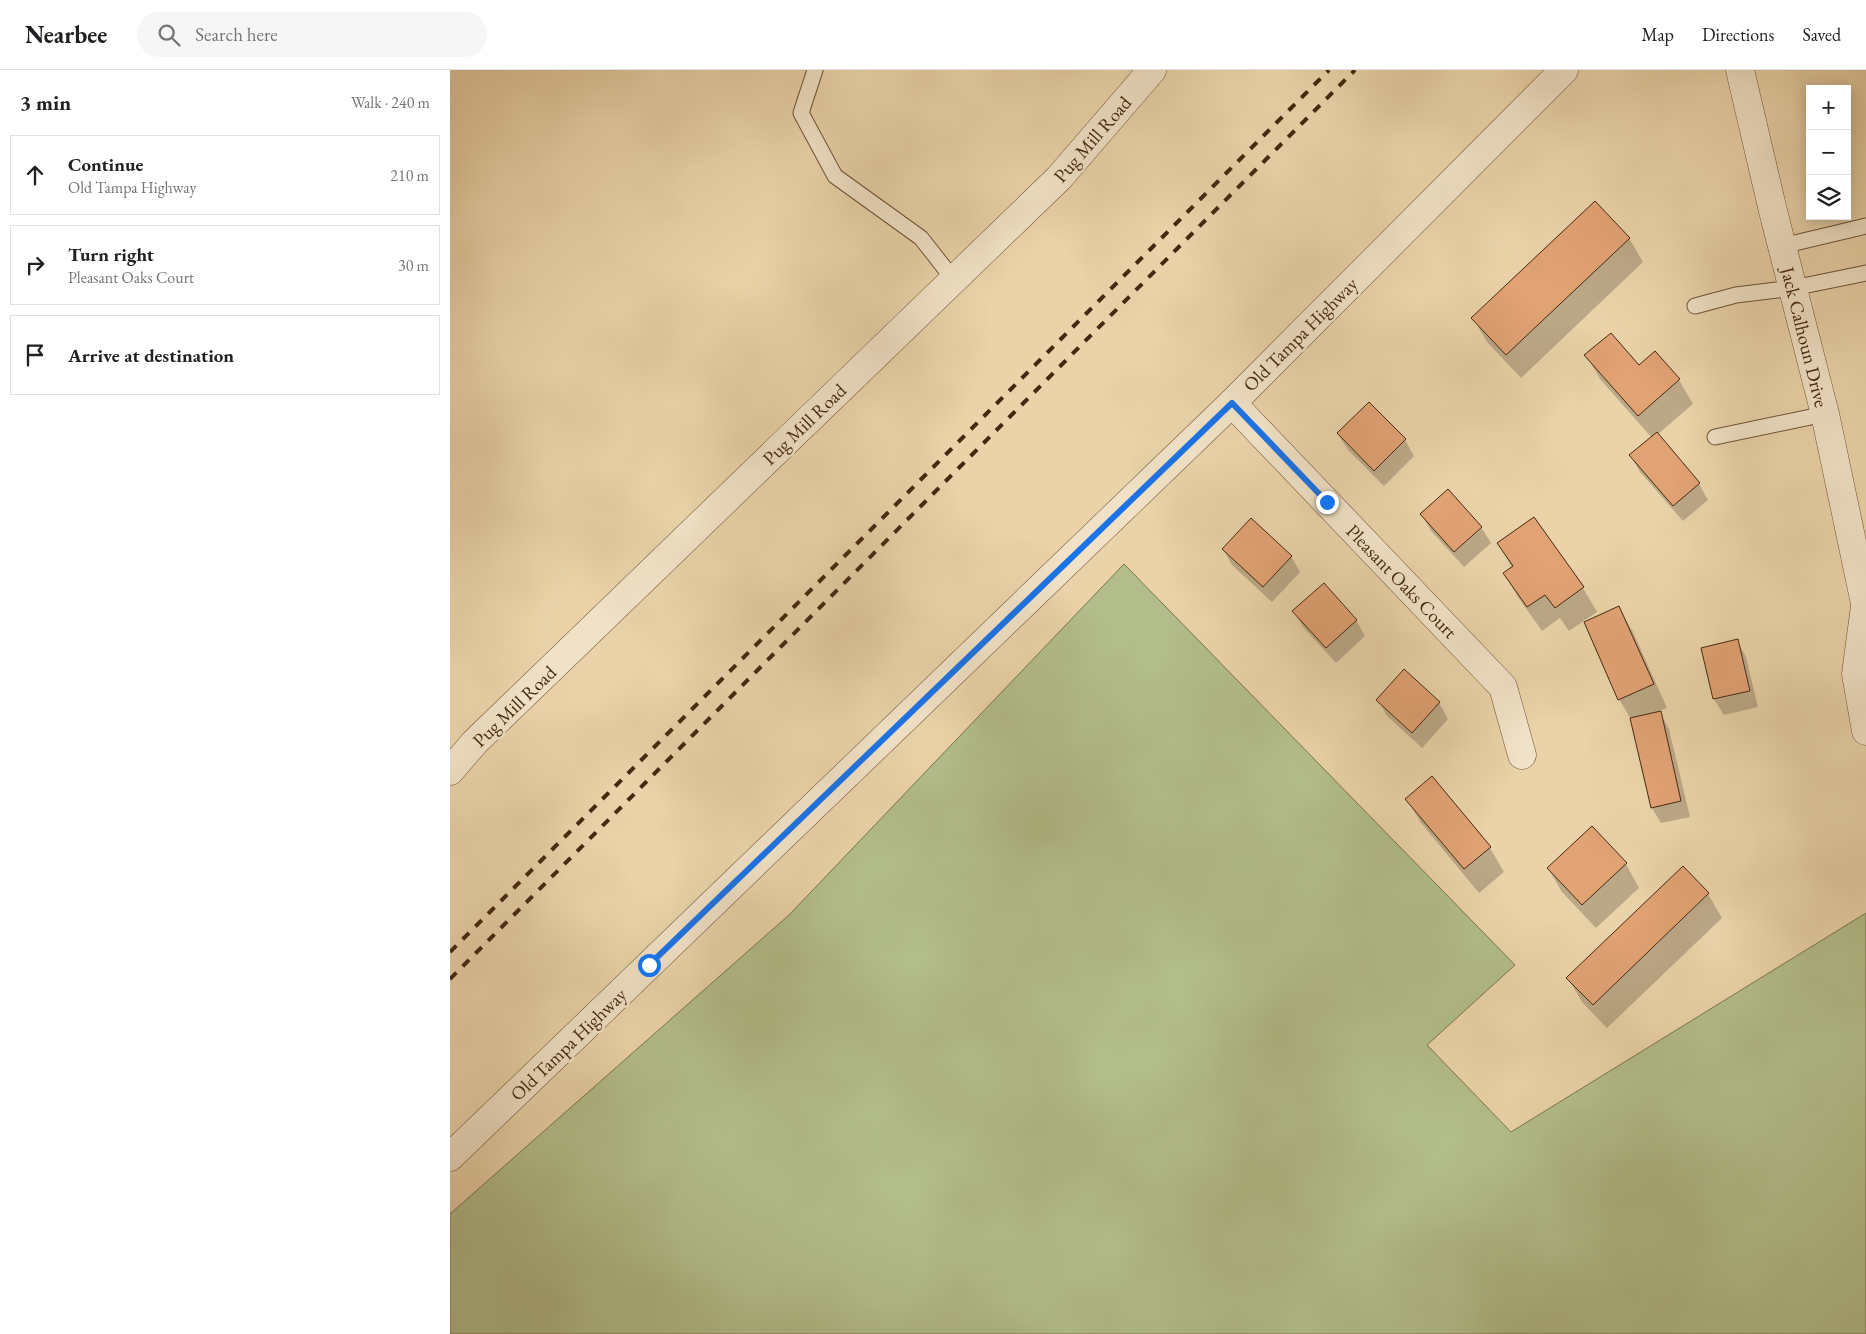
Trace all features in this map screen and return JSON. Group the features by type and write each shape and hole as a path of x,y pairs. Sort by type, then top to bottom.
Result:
{"street":[{"name":"Pug Mill Road","path":"450,772 475,742 1059,178 1152,70"},
{"name":"Old Tampa Highway","path":"450,1157 1232,403 1564,70"},
{"name":"Jack Calhoun Drive","path":"1740,70 1825,414 1866,607 1856,674 1866,731"},
{"name":"Pleasant Oaks Court","path":"1232,403 1503,687 1522,755"}],"lane":[{"path":"815,70 801,113 835,176 921,238 954,280"},
{"path":"1782,246 1866,226"},
{"path":"1695,306 1736,295 1793,288 1866,274"},
{"path":"1715,437 1825,414"}],"green space":[{"path":"1124,564 1515,965 1427,1045 1511,1132 1866,913 1866,1334 450,1334 450,1214 789,915"}],"building":[{"path":"1595,201 1630,238 1506,355 1471,318"},
{"path":"1611,333 1639,365 1655,351 1680,379 1638,416 1584,355"},
{"path":"1369,402 1406,439 1374,471 1337,433"},
{"path":"1657,432 1700,483 1673,506 1629,455"},
{"path":"1448,489 1482,527 1454,552 1420,514"},
{"path":"1534,517 1584,587 1555,608 1545,595 1527,607 1503,573 1513,566 1497,543"},
{"path":"1251,518 1292,556 1263,587 1222,549"},
{"path":"1324,583 1357,620 1326,648 1292,611"},
{"path":"1619,606 1654,684 1618,700 1584,622"},
{"path":"1738,639 1750,691 1713,699 1701,648"},
{"path":"1404,669 1440,702 1412,733 1376,700"},
{"path":"1661,711 1681,801 1651,808 1630,718"},
{"path":"1432,776 1491,847 1464,869 1405,799"},
{"path":"1592,826 1627,863 1582,905 1547,868"},
{"path":"1683,866 1709,893 1593,1005 1566,978"}],"railway":[{"path":"450,952 1329,70"},
{"path":"450,979 1355,70"}],"route":[{"path":"649,965 1232,403 1327,502"}]}
